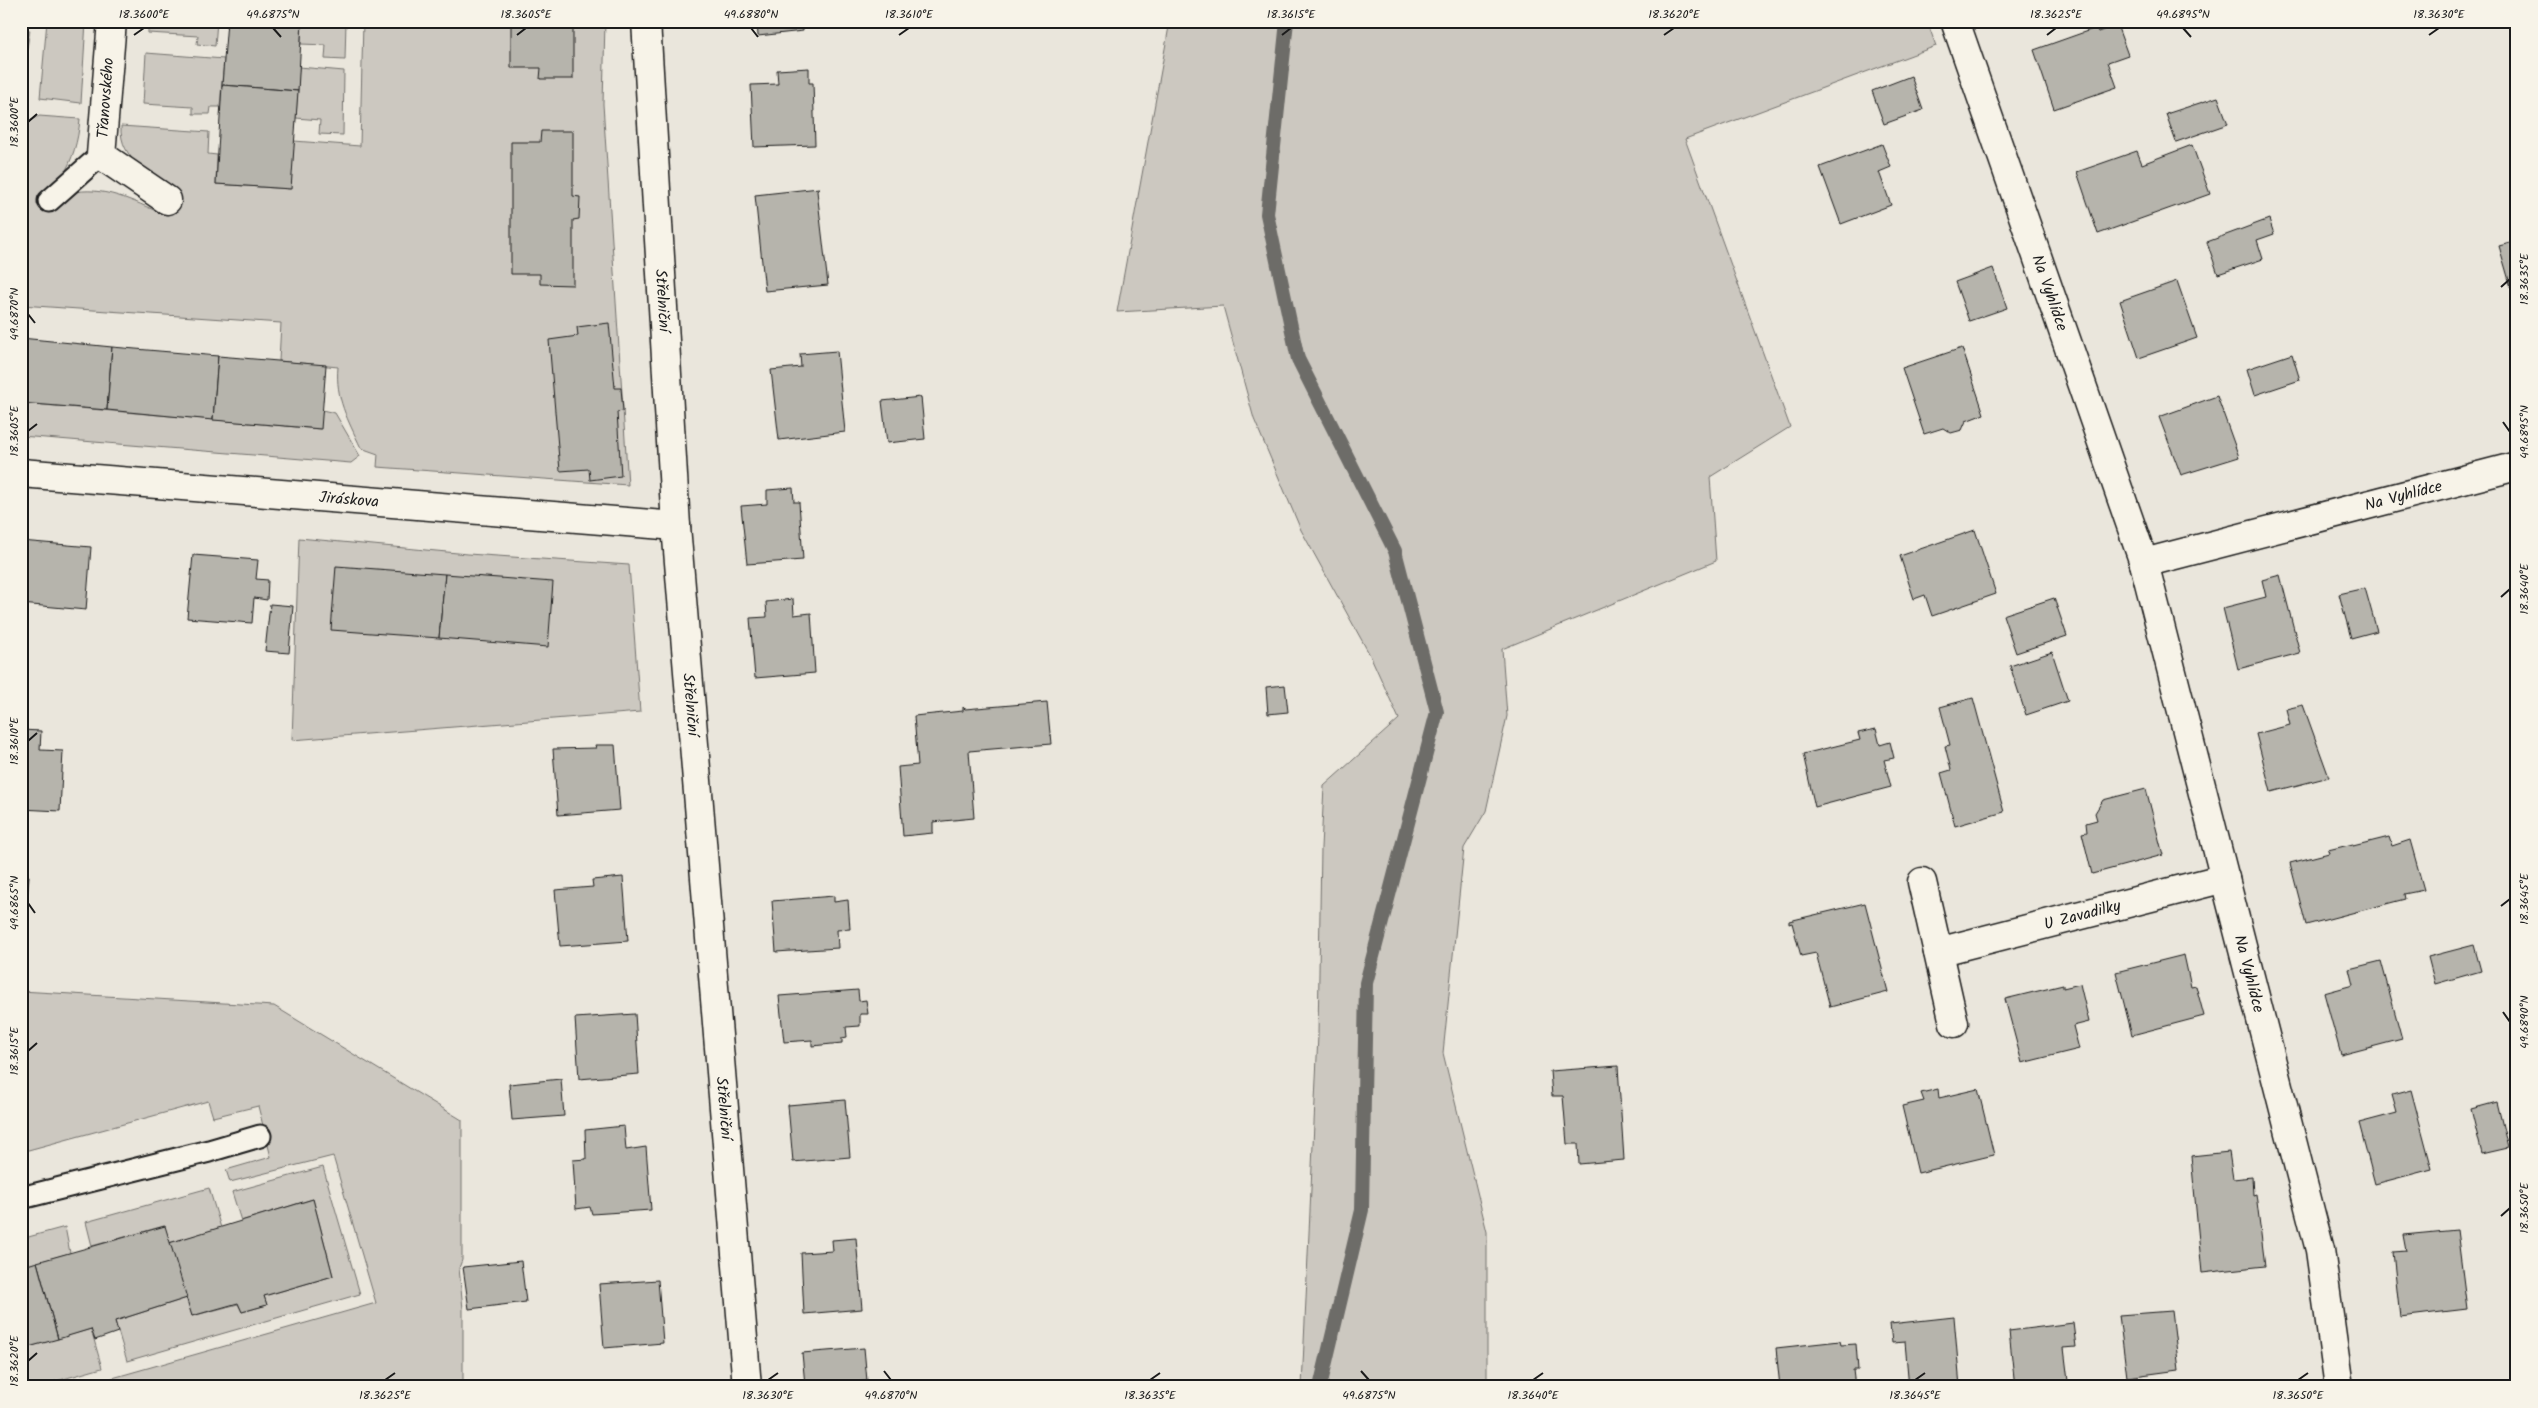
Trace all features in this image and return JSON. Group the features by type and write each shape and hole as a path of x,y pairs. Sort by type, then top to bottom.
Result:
{"street":[{"name":"Třanovského","path":"112,21 101,155 166,200"},
{"name":"Střelniční","path":"646,21 676,526 747,1387"},
{"name":"Na Vyhlídce","path":"1955,21 2144,563 2320,1250 2339,1387"},
{"name":"Na Vyhlídce","path":"2144,563 2517,466"},
{"name":"Jiráskova","path":"21,474 676,526"},
{"name":"U Zavadilky","path":"1938,952 2225,878"},
{"path":"1922,882 1954,1023"}],"lane":[{"path":"49,201 101,155"},
{"path":"21,1198 209,1151 260,1136"}],"shaded area":[{"path":"47,21 86,21 81,103 40,98"},
{"path":"148,21 217,21 215,46 197,44 198,36 148,33"},
{"path":"302,21 346,21 345,60 325,59 326,45 301,44"},
{"path":"363,21 605,21 603,104 628,485 377,467 378,454 361,448 347,418 338,389 338,367 279,361 281,323 21,305 21,125 39,116 80,119 74,150 62,178 70,193 94,191 106,193 163,214 176,191 148,172 131,157 125,148 121,126 209,132 208,154 217,155 216,184 290,189 294,141 360,146"},
{"path":"1170,21 1927,21 1936,46 1685,139 1790,427 1710,477 1716,561 1502,649 1507,716 1486,811 1464,848 1443,1053 1487,1232 1487,1387 1302,1387 1318,1035 1321,848 1324,786 1399,719 1371,657 1301,530 1254,419 1223,306 1117,312"},
{"path":"21,30 30,30 21,84"},
{"path":"146,53 224,59 220,107 211,107 210,114 193,114 193,107 143,104"},
{"path":"299,67 344,71 343,135 319,134 320,120 296,118"},
{"path":"21,403 320,429 322,410 335,413 360,456 351,463 21,436"},
{"path":"299,538 468,554 629,565 640,712 292,740"},
{"path":"21,991 274,1006 462,1120 462,1260 459,1268 463,1309 463,1387 81,1387 376,1303 333,1156 230,1182 226,1170 271,1157 258,1106 213,1117 208,1101 21,1152"},
{"path":"323,1167 360,1294 127,1361 115,1321 187,1298 192,1316 238,1304 242,1312 267,1305 264,1296 333,1276 313,1199 241,1221 232,1192"},
{"path":"209,1188 221,1228 169,1243 164,1226 92,1246 86,1222"},
{"path":"65,1227 70,1253 21,1267 21,1239"},
{"path":"91,1329 102,1368 35,1387 21,1387 21,1349"}],"building":[{"path":"227,21 302,21 298,91 222,85"},
{"path":"511,21 573,21 573,79 540,79 541,68 511,68"},
{"path":"757,21 843,21 843,25 803,26 803,31 758,36"},
{"path":"2117,25 2128,55 2108,62 2117,87 2054,109 2034,50 2096,28 2098,32"},
{"path":"809,68 809,83 813,83 815,145 754,147 751,85 778,84 777,70"},
{"path":"1911,76 1923,110 1884,124 1872,91"},
{"path":"222,85 298,91 291,189 216,184"},
{"path":"2218,97 2228,124 2176,142 2166,114"},
{"path":"541,131 573,131 573,196 580,197 579,219 573,220 573,285 540,284 540,274 511,274 511,142 540,142"},
{"path":"1882,144 1891,167 1879,172 1891,205 1841,224 1820,167"},
{"path":"2192,145 2210,194 2098,234 2077,172 2137,151 2142,164"},
{"path":"819,188 817,191 828,285 765,291 755,195"},
{"path":"2269,219 2274,234 2257,240 2263,259 2218,274 2207,242"},
{"path":"2517,241 2517,308 2499,246"},
{"path":"1993,268 2007,308 1969,321 1955,282"},
{"path":"2177,281 2197,338 2139,358 2120,301"},
{"path":"609,323 615,388 621,388 623,411 617,412 621,476 590,480 589,469 560,471 549,340 578,336 577,327"},
{"path":"21,338 112,347 107,410 21,403"},
{"path":"112,347 218,356 213,420 107,410"},
{"path":"1962,348 1984,414 1966,421 1962,430 1951,433 1943,428 1924,434 1902,368"},
{"path":"837,351 845,432 779,440 771,370 801,367 800,354"},
{"path":"2292,354 2300,380 2255,395 2247,369"},
{"path":"218,356 326,365 321,429 213,420"},
{"path":"2217,396 2239,457 2181,475 2159,417"},
{"path":"921,397 925,439 887,443 882,401"},
{"path":"793,488 794,502 799,502 803,560 747,564 741,506 767,504 767,490"},
{"path":"1975,530 1996,594 1932,616 1925,595 1914,599 1900,556"},
{"path":"21,541 91,547 86,610 21,604"},
{"path":"193,555 258,560 256,579 268,580 267,600 254,598 252,623 187,618"},
{"path":"336,566 445,574 439,638 331,630"},
{"path":"445,574 553,582 548,647 439,638"},
{"path":"2280,575 2300,653 2238,669 2223,608 2266,597 2262,580"},
{"path":"2365,588 2377,631 2351,638 2339,594"},
{"path":"2054,598 2067,636 2016,653 2003,615"},
{"path":"793,599 794,615 811,613 815,673 755,678 750,618 767,617 766,602"},
{"path":"270,604 293,606 289,653 265,651"},
{"path":"2052,652 2068,701 2026,715 2010,666"},
{"path":"1285,685 1288,712 1268,714 1266,687"},
{"path":"1973,698 2004,812 1955,826 1941,773 1951,770 1945,746 1950,745 1940,707"},
{"path":"1047,702 1051,744 969,751 974,818 933,822 933,833 903,836 898,767 918,765 914,716 963,711 963,707 965,709"},
{"path":"2303,705 2329,777 2271,792 2256,734 2290,725 2286,709"},
{"path":"1876,729 1880,745 1890,742 1894,758 1884,760 1891,787 1815,807 1803,754 1860,740 1858,733"},
{"path":"21,730 41,731 40,750 63,751 60,811 21,809"},
{"path":"595,745 615,745 620,810 558,815 553,749 596,748"},
{"path":"2146,789 2163,855 2092,874 2082,833 2087,832 2086,823 2097,820 2095,813 2103,800"},
{"path":"2389,837 2392,846 2410,840 2424,890 2404,894 2405,899 2306,925 2290,863 2329,853 2328,850"},
{"path":"21,876 29,876 22,957 21,957"},
{"path":"623,877 628,941 560,946 555,890 593,887 592,880"},
{"path":"834,896 834,902 848,900 850,929 837,930 838,948 776,952 772,901"},
{"path":"1865,903 1888,992 1830,1007 1816,953 1801,956 1792,923 1789,924 1789,921"},
{"path":"2474,945 2481,971 2435,984 2428,957"},
{"path":"2184,955 2191,987 2196,986 2204,1016 2132,1035 2116,972"},
{"path":"2381,961 2402,1039 2341,1055 2324,993 2353,985 2349,969"},
{"path":"2080,984 2089,1022 2073,1026 2079,1049 2022,1063 2005,999 2063,985 2063,988"},
{"path":"858,990 859,1001 866,1000 868,1014 860,1014 860,1026 846,1027 847,1037 842,1038 842,1043 812,1046 812,1040 784,1042 779,996"},
{"path":"635,1014 639,1074 579,1079 575,1018"},
{"path":"1618,1066 1624,1160 1579,1164 1578,1144 1567,1144 1563,1096 1552,1096 1550,1071"},
{"path":"561,1079 564,1116 512,1120 509,1084"},
{"path":"1938,1089 1939,1098 1978,1089 1994,1155 1918,1173 1902,1106 1924,1101 1921,1093"},
{"path":"2411,1090 2432,1169 2375,1184 2359,1123 2397,1113 2392,1095"},
{"path":"845,1100 850,1157 793,1162 788,1105"},
{"path":"2497,1102 2508,1148 2482,1154 2471,1109"},
{"path":"624,1126 626,1150 646,1147 651,1210 592,1214 590,1207 576,1209 573,1160 586,1159 585,1130"},
{"path":"2229,1152 2233,1179 2252,1177 2253,1195 2256,1194 2265,1266 2202,1273 2191,1156"},
{"path":"313,1199 333,1276 264,1296 267,1305 242,1312 238,1303 192,1316 169,1243"},
{"path":"165,1226 187,1298 115,1321 118,1332 95,1340 91,1329 58,1339 37,1262"},
{"path":"2457,1230 2467,1309 2400,1317 2393,1252 2406,1251 2403,1235"},
{"path":"856,1238 862,1309 804,1314 801,1253 833,1251 832,1240"},
{"path":"521,1261 526,1302 469,1309 463,1267"},
{"path":"37,1262 58,1339 21,1349 21,1267"},
{"path":"658,1280 663,1343 604,1348 599,1284"},
{"path":"2172,1311 2179,1370 2127,1377 2119,1315"},
{"path":"1954,1317 1960,1387 1909,1387 1905,1342 1892,1343 1890,1324"},
{"path":"2073,1323 2076,1347 2064,1348 2068,1381 2015,1387 2009,1331"},
{"path":"1840,1341 1841,1345 1856,1344 1858,1370 1853,1370 1855,1387 1780,1387 1776,1348"},
{"path":"864,1348 867,1381 805,1385 802,1353"},
{"path":"871,1381 871,1387 810,1387 810,1386"}],"waterway":[{"path":"1287,21 1267,214 1298,359 1395,551 1437,712 1366,983 1362,1210 1320,1387"}]}
